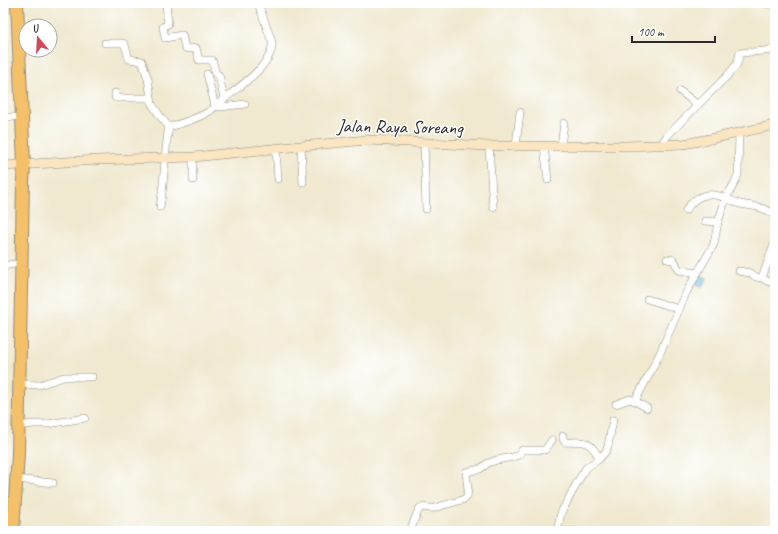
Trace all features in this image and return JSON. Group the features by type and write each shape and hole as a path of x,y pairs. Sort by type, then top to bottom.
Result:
{"highway":[{"path":"8,3 8,117 23,181 19,384 8,528"},
{"path":"8,528 16,479 16,419 9,265 20,165 17,3"}],"main road":[{"name":"Jalan Raya Soreang","path":"3,166 97,160 193,157 368,140 489,146 660,145 695,142 775,125"}],"street":[{"path":"166,3 168,24 163,27 165,38 182,35 185,48 196,48 199,60 212,61 216,74 219,76 224,99"},
{"path":"169,127 190,121 210,111 250,79 268,57 271,52 272,42 258,3"},
{"path":"761,3 775,4"},
{"path":"105,43 123,44 125,45 129,59 142,61 148,79 154,107 169,127 160,207"},
{"path":"660,145 732,70 740,53 775,50"},
{"path":"207,74 215,106"},
{"path":"680,91 698,105"},
{"path":"115,93 115,97 117,98 151,98"},
{"path":"215,106 222,107 245,104"},
{"path":"516,146 520,112"},
{"path":"562,146 564,123"},
{"path":"635,401 650,374 686,291 714,244 718,222 726,198 738,175 740,133"},
{"path":"424,143 426,209"},
{"path":"301,146 303,182"},
{"path":"489,146 492,207"},
{"path":"544,146 548,180"},
{"path":"276,149 278,179"},
{"path":"193,157 194,180"},
{"path":"686,210 692,202 703,195 713,194 740,204 767,210 775,215"},
{"path":"705,221 718,222"},
{"path":"739,271 750,273 756,277 762,278 775,242"},
{"path":"667,259 674,260 679,270 697,273"},
{"path":"765,280 775,284"},
{"path":"647,299 679,309"},
{"path":"19,384 39,385 64,377 92,377"},
{"path":"616,404 630,399 647,408"},
{"path":"16,419 33,424 48,424 85,418"},
{"path":"557,531 561,513 578,481 586,468 600,459 606,451 613,420"},
{"path":"563,436 565,442 582,442 590,445 598,454 600,459"},
{"path":"410,531 420,508 431,509 462,500 467,497 468,489 466,472 480,470 497,460 519,455 522,450 543,451 552,440"},
{"path":"16,479 53,483"},
{"path":"561,531 575,531"}],"water":[{"path":"700,274 707,278 702,288 695,285"}]}
